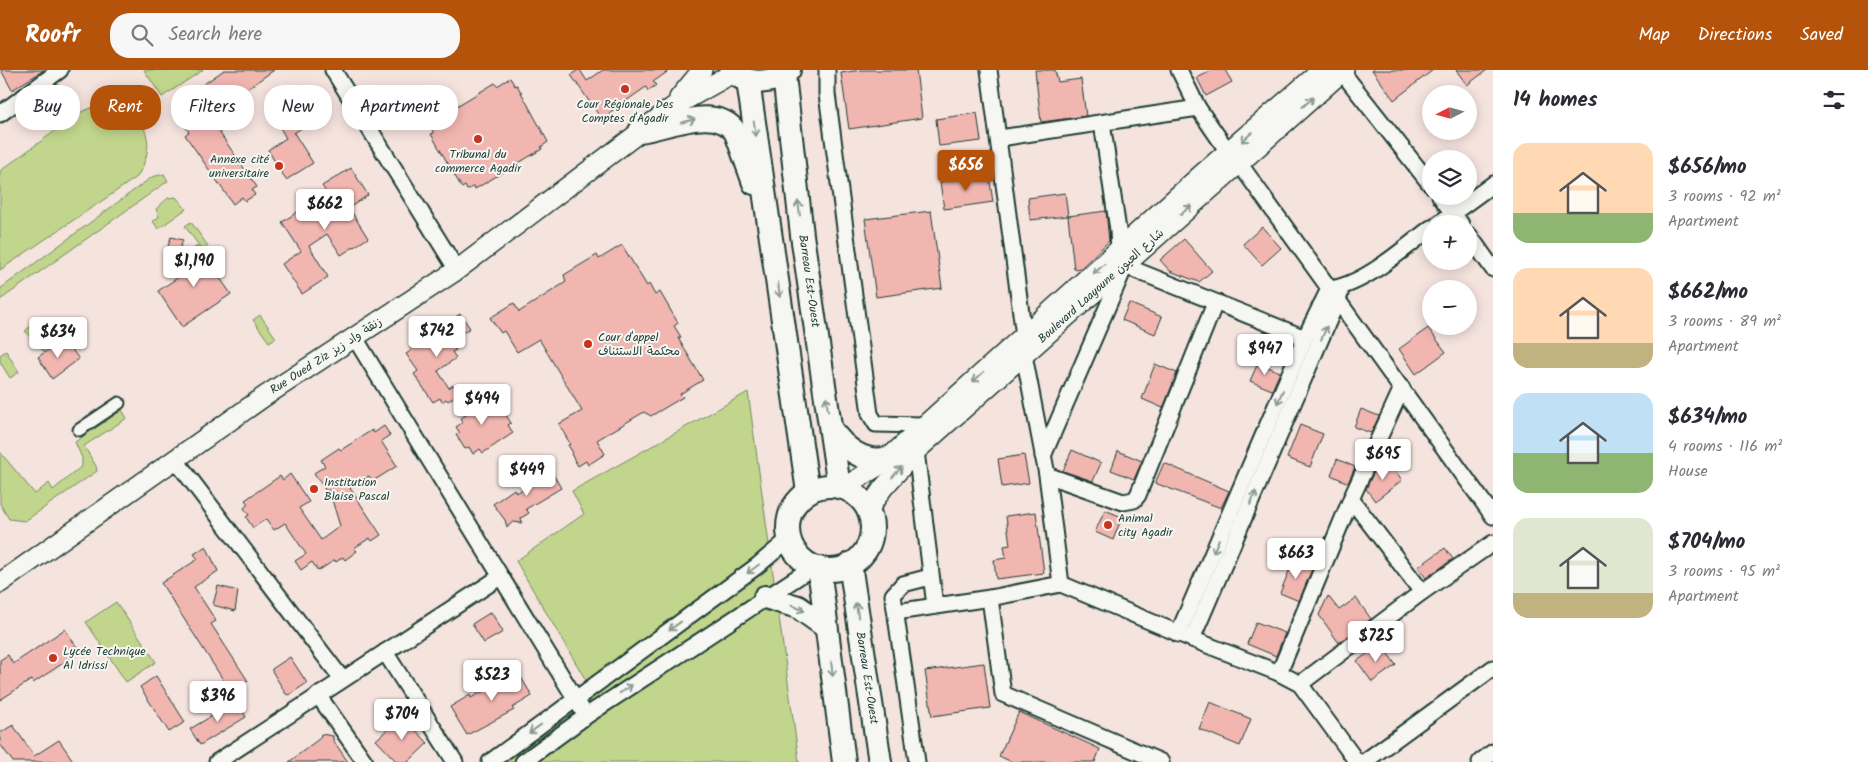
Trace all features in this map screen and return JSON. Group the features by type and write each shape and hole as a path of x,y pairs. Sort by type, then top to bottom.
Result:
{"main road":[{"path":"786,72 767,82 737,74 767,207 808,492"},
{"name":"Barreau Est-Ouest","path":"786,72 804,244 841,487"},
{"path":"640,131 709,117 732,126 749,171 767,207"},
{"path":"831,430 838,439 857,454 880,460 888,458"},
{"path":"828,486 841,487 853,493 868,510 871,522 869,541 860,557 850,564 835,570 816,568 794,550 789,538 789,517 800,498 808,492 828,486"},
{"name":"Barreau Est-Ouest","path":"850,564 880,762"},
{"path":"816,568 844,762"},
{"path":"765,597 798,607 826,627"}],"street":[{"path":"0,114 60,70"},
{"path":"333,70 456,270"},
{"name":"Rue Oued Ziz زنقة واد زيز","path":"673,107 702,70"},
{"path":"827,70 827,94 870,414 876,424 923,425"},
{"path":"989,70 1000,138 1024,336"},
{"path":"1179,70 1198,108 1337,292 1402,388 1493,516"},
{"name":"Boulevard Laayoune شارع العيون","path":"868,510 882,488 916,452 1024,355 1122,259 1234,158 1320,71"},
{"path":"1343,71 1422,173"},
{"name":"Boulevard Laayoune شارع العيون","path":"1234,158 1343,71"},
{"name":"Rue Oued Ziz زنقة واد زيز","path":"0,583 175,459 456,270 673,107 737,74"},
{"path":"1000,138 1198,108"},
{"path":"1043,456 1122,259 1102,123"},
{"path":"1460,215 1493,184"},
{"path":"1447,205 1455,215"},
{"path":"1185,636 1305,338 1337,292 1367,274 1422,234"},
{"path":"1477,246 1493,269"},
{"path":"1122,259 1215,303 1305,338"},
{"name":"Boulevard Laayoune شارع العيون","path":"841,487 870,472 888,458 1024,336 1122,259"},
{"path":"1185,636 1337,292"},
{"path":"1047,474 1123,502 1134,500 1138,495 1215,303"},
{"path":"355,338 574,700 586,716"},
{"path":"1024,355 1047,474 1061,584"},
{"path":"1279,673 1351,499 1402,388"},
{"path":"79,430 119,404"},
{"path":"916,452 935,606"},
{"path":"175,459 342,679"},
{"path":"1351,499 1422,592"},
{"path":"490,762 757,566 789,538"},
{"path":"1300,684 1422,592 1493,543"},
{"path":"523,762 586,716 765,597 816,568"},
{"path":"217,762 500,577"},
{"path":"917,762 893,595 901,586 930,577"},
{"path":"896,612 990,598 1061,584 1279,673 1300,684 1357,762"},
{"path":"990,598 1003,694 1160,762"},
{"path":"385,652 455,762"},
{"path":"1364,762 1493,668"},
{"path":"318,695 365,762"},
{"path":"1480,762 1493,752"}],"green space":[{"path":"144,70 203,70 180,85 171,85 171,91 162,97 161,85 154,85"},
{"path":"90,109 90,130 144,130 148,144 147,154 137,177 0,270 0,171 56,130 80,130 81,112"},
{"path":"164,174 168,181 0,300 0,289 152,177"},
{"path":"176,197 186,209 158,229 153,221 159,217 156,209 168,198"},
{"path":"191,222 208,246 202,250 185,226"},
{"path":"260,315 276,338 269,342 253,320"},
{"path":"30,327 39,336 54,342 43,351 25,331"},
{"path":"6,351 19,372 10,378 0,362 0,355"},
{"path":"748,392 799,762 498,762 594,694 516,561 584,514 572,491"},
{"path":"122,410 127,418 84,446 97,471 25,521 9,519 0,504 0,452 35,494 49,483 53,490 82,466 82,458 75,442"},
{"path":"116,602 156,662 126,682 86,622"}],"building":[{"path":"1,70 44,70 20,85 15,85 15,88 12,90"},
{"path":"224,70 274,70 252,85 203,85"},
{"path":"580,70 587,81 603,70 670,70 653,82 656,85 648,91 646,87 609,113 613,118 605,124 571,75"},
{"path":"861,70 916,70 922,118 849,129 841,73"},
{"path":"1035,70 1055,70 1058,82 1081,79 1086,116 1041,122"},
{"path":"1213,70 1225,70 1232,82 1206,96 1197,78"},
{"path":"1372,70 1433,70 1394,100"},
{"path":"1456,70 1487,70 1467,85"},
{"path":"510,78 515,86 517,85 548,142 541,147 542,149 475,189 474,186 467,190 465,186 462,188 431,134 434,133 432,130 458,130 458,105 495,83 497,86"},
{"path":"977,113 981,141 939,146 936,119"},
{"path":"188,130 218,130 257,187 252,190 255,195 245,201 242,197 233,204 185,135 189,132"},
{"path":"281,130 299,130 294,133 313,163 286,180 268,150 286,138"},
{"path":"351,168 368,195 349,208 368,238 341,255 327,234 309,246 328,277 302,294 282,264 301,251 282,222 308,205 322,226 340,213 322,186"},
{"path":"989,175 993,202 944,209 940,182"},
{"path":"1065,193 1068,216 1030,220 1028,198"},
{"path":"931,211 942,288 876,297 865,219"},
{"path":"1106,211 1109,241 1081,268 1074,269 1068,216"},
{"path":"1262,227 1281,248 1262,265 1243,244"},
{"path":"171,237 183,240 177,256 166,252"},
{"path":"1184,239 1212,271 1199,282 1170,271 1160,260"},
{"path":"622,245 647,286 649,284 655,295 660,292 678,323 674,326 681,337 678,338 703,380 680,394 683,397 651,416 644,412 597,440 605,454 588,465 586,461 578,466 571,454 573,453 568,445 570,444 559,424 582,411 539,339 517,352 504,331 501,333 490,318 514,303 519,312 566,282 564,275 597,255 599,259"},
{"path":"198,246 231,294 182,327 158,291 186,272 178,260"},
{"path":"1129,303 1162,317 1155,334 1122,320"},
{"path":"460,314 470,328 453,339 454,341 451,343 456,350 452,352 456,358 438,371 449,388 453,385 458,394 448,401 446,399 442,402 440,398 433,402 414,374 418,371 406,354 412,350 410,347"},
{"path":"1422,332 1422,335 1433,335 1446,352 1416,374 1399,349"},
{"path":"64,339 79,359 52,379 38,357"},
{"path":"1258,363 1280,372 1272,390 1250,381"},
{"path":"1155,364 1177,373 1163,408 1142,399"},
{"path":"464,394 475,409 491,399 496,406 499,404 511,423 508,425 513,433 483,453 480,449 473,454 469,447 465,449 456,435 460,433 456,427 463,422 460,419 466,415 456,400"},
{"path":"1361,409 1379,416 1371,433 1354,427"},
{"path":"1300,425 1323,434 1310,467 1287,458"},
{"path":"384,426 390,435 381,441 397,466 373,481 369,476 350,488 381,535 372,541 370,538 354,548 357,551 345,560 343,557 336,562 335,560 318,571 312,562 301,570 295,561 306,554 285,523 274,530 266,519 253,528 246,517 249,515 244,508 248,504 245,500 280,476 283,480 290,474 309,502 299,508 321,540 340,526 329,490 326,491 314,473 325,466 321,460 339,448 341,450 372,430 374,433"},
{"path":"1072,450 1101,463 1093,481 1063,471"},
{"path":"1118,451 1142,461 1134,479 1111,470"},
{"path":"1024,455 1029,483 1002,487 998,459"},
{"path":"1337,459 1355,467 1348,483 1331,475"},
{"path":"1389,462 1402,480 1375,501 1366,489 1373,474"},
{"path":"1164,463 1229,491 1221,508 1155,483"},
{"path":"542,469 545,472 550,469 561,488 526,509 529,513 521,518 522,523 513,522 507,527 505,520 493,504 514,489 516,493 535,483 532,477"},
{"path":"1105,510 1122,517 1113,540 1095,532"},
{"path":"1036,512 1044,573 996,579 994,560 1006,558 1004,546 1010,545 1006,516"},
{"path":"206,546 218,571 194,587 216,621 211,624 248,681 231,692 161,583 198,559 194,554"},
{"path":"1445,548 1453,559 1426,578 1418,567"},
{"path":"1294,559 1313,567 1299,601 1280,593"},
{"path":"218,586 238,591 235,611 213,605"},
{"path":"1328,596 1339,610 1356,598 1371,619 1339,643 1319,615"},
{"path":"491,612 503,632 484,643 472,624"},
{"path":"1256,622 1285,633 1276,656 1247,644"},
{"path":"65,629 80,652 33,683 31,680 0,700 0,660 8,655 13,664"},
{"path":"1381,644 1396,665 1372,682 1357,661"},
{"path":"290,657 307,683 289,695 286,694 272,669"},
{"path":"984,663 990,708 932,716 925,671"},
{"path":"515,667 532,696 512,708 514,710 467,735 450,707 470,695 471,698 489,688 497,682 495,679"},
{"path":"156,676 185,722 169,732 140,687"},
{"path":"237,701 246,717 200,745 190,729"},
{"path":"1210,702 1251,719 1240,746 1199,729"},
{"path":"1019,712 1100,749 1095,762 1012,762 999,756"},
{"path":"402,716 428,743 408,762 397,762 376,740"},
{"path":"13,725 34,756 59,740 74,762 13,762 0,744 0,733"},
{"path":"321,734 333,736 333,740 348,762 289,762 320,738"}],"place":[{"name":"Cour Régionale Des Comptes d'Agadir","path":"625,89"},
{"name":"Tribunal du commerce Agadir","path":"478,139"},
{"name":"Annexe cité universitaire","path":"279,166"},
{"name":"Cour d'appel محكمة الاستئناف","path":"588,344"},
{"name":"Institution Blaise Pascal","path":"314,489"},
{"name":"Animal city Agadir","path":"1108,525"},
{"name":"Lycée Technique Al Idrissi","path":"53,658"}]}
